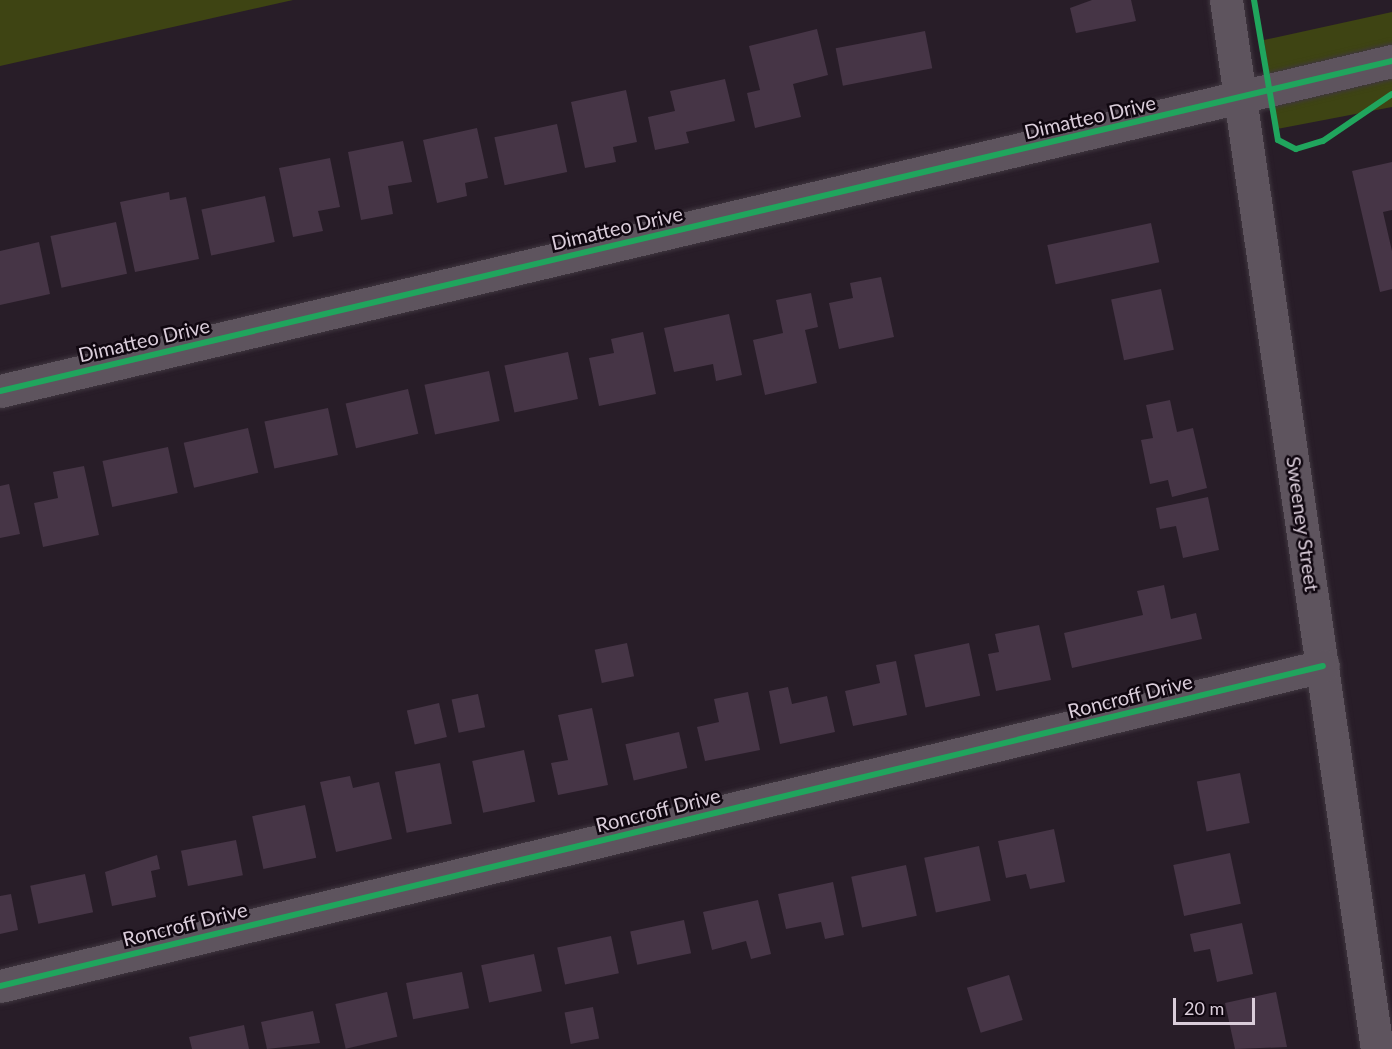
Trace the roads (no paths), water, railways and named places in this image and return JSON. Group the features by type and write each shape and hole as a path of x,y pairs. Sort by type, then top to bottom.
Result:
{"street":[{"name":"Sweeney Street","path":"1226,0 1377,1049"},
{"name":"Dimatteo Drive","path":"0,391 1392,61"},
{"name":"Roncroff Drive","path":"0,986 1323,666"}]}
